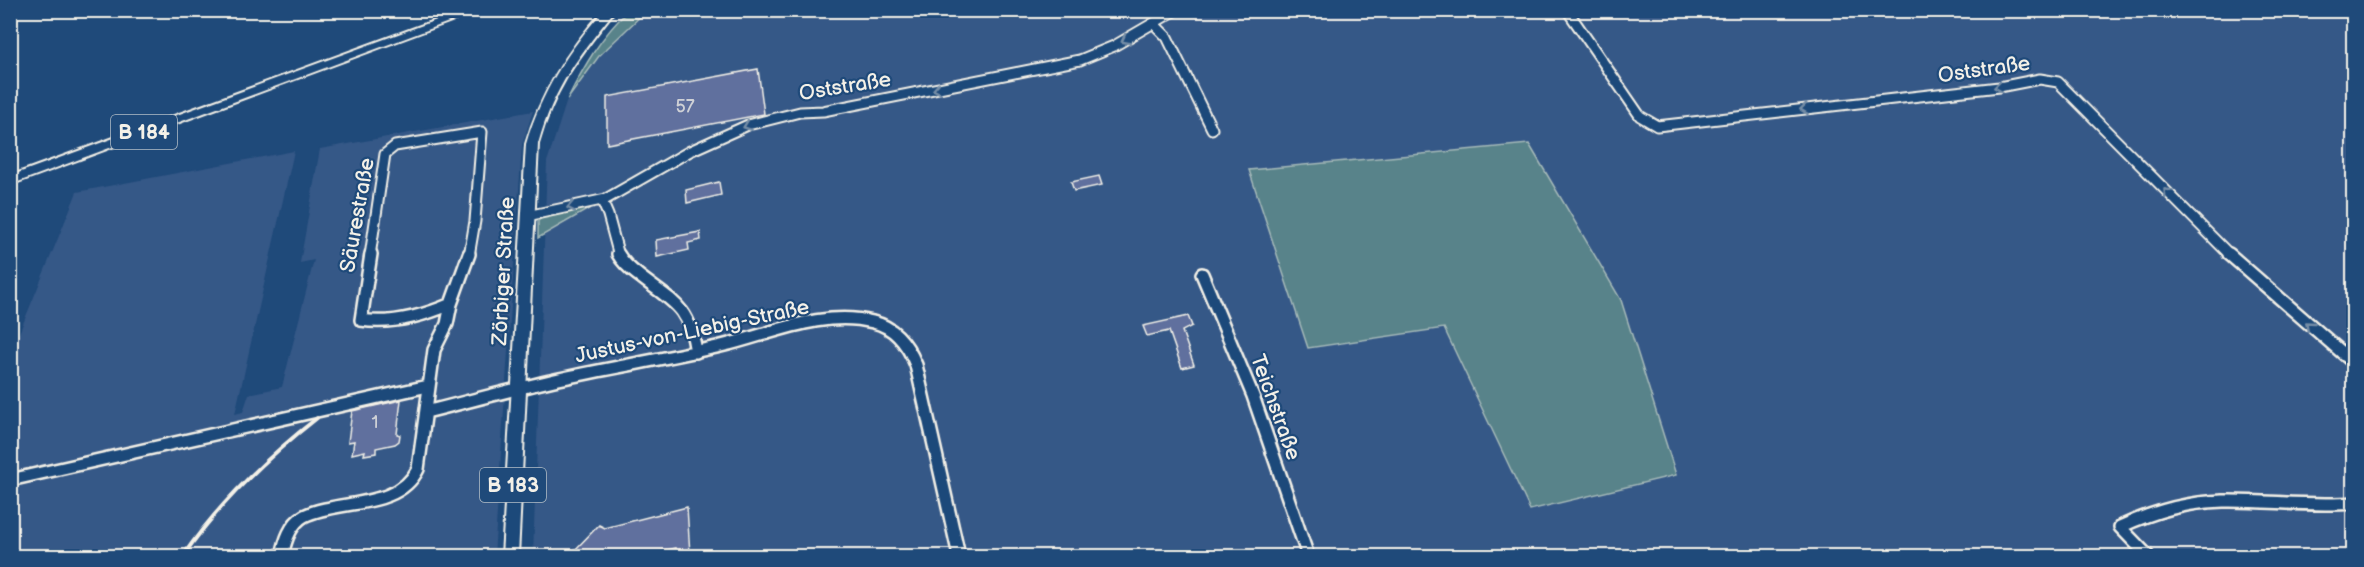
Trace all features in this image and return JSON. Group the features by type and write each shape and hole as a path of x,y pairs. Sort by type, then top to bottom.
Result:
{"main road":[{"name":"B 184","path":"10,181 476,10"},
{"name":"Zörbiger Straße","path":"510,556 530,156 542,109 552,86 610,10"}],"street":[{"name":"Oststraße","path":"527,216 602,201 690,150 764,119 835,108 1060,65 1098,53 1176,10"},
{"name":"Oststraße","path":"1567,10 1640,116 1657,126 1999,87 2040,79 2058,82 2225,251 2354,363"},
{"path":"1154,24 1167,37 1212,129"},
{"name":"Säurestraße","path":"282,556 286,535 294,524 305,516 392,494 411,481 418,469 434,350 447,324 451,304 468,263 475,221 482,132 395,146 385,154 361,320 373,323 437,310 451,304"},
{"path":"602,201 608,212 619,255 643,279 679,305 693,331 696,352"},
{"name":"Teichstraße","path":"1202,274 1253,396 1308,556"},
{"name":"Justus-von-Liebig-Straße","path":"517,389 696,352 829,321 853,319 875,322 897,334 913,355 959,556"},
{"path":"10,480 428,386"},
{"path":"426,412 517,389"},
{"path":"2148,556 2120,527 2132,521 2173,509 2207,502 2311,506 2354,503"}],"shaded area":[{"path":"646,11 2353,11 2353,556 533,556 547,162 567,100 599,56"},
{"path":"533,111 522,145 494,556 11,556 11,353 77,192 294,151 235,414 243,412 249,394 282,387 314,260 300,263 320,149"}],"green space":[{"path":"629,10 646,11 599,56 567,100 594,52"},
{"path":"1529,144 1621,300 1676,475 1530,510 1444,328 1308,348 1249,170"},
{"path":"592,207 538,238 538,221 543,217"}],"building":[{"path":"758,69 764,114 607,144 607,97"},
{"path":"1099,176 1102,185 1074,191 1071,182"},
{"path":"719,182 721,195 687,203 686,190"},
{"path":"700,232 701,240 688,243 689,250 657,257 656,240"},
{"path":"1188,316 1192,326 1182,331 1194,365 1182,368 1169,331 1147,336 1143,326"},
{"path":"401,400 397,434 400,435 399,441 376,448 376,453 364,455 365,451 352,454 354,441 348,442 352,411"},
{"path":"687,507 690,554 677,556 676,548 641,556 581,556 573,552 599,525 605,528"}],"railway":[{"path":"183,556 228,499 280,449 317,418"}]}
